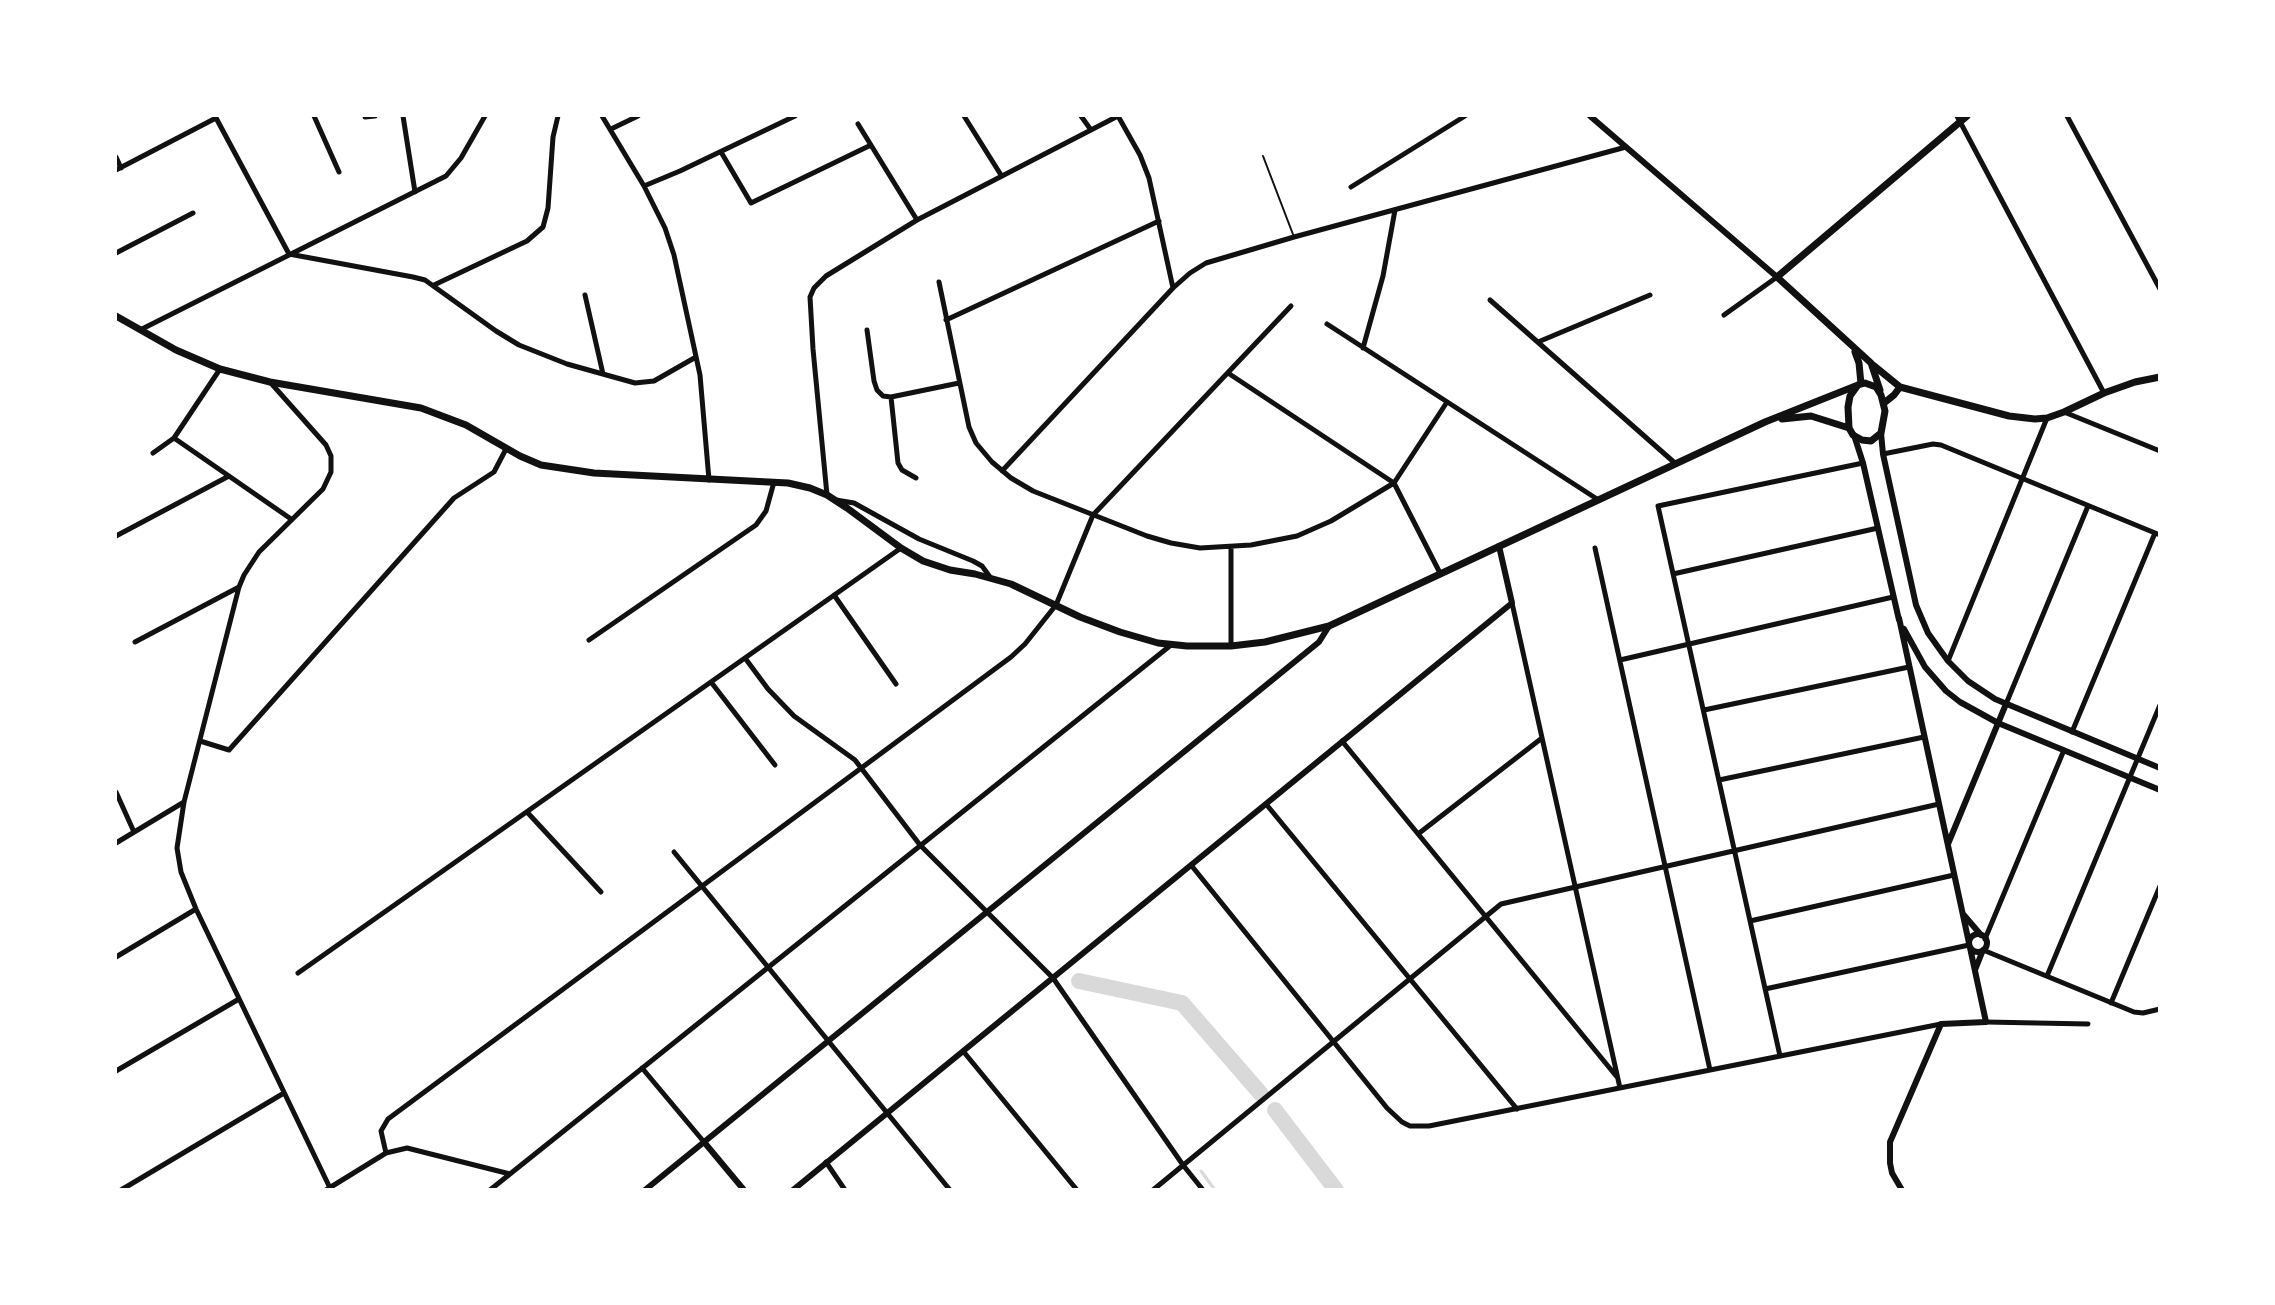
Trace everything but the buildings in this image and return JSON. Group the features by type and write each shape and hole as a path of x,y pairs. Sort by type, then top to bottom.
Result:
{"main road":[{"path":"1967,116 1959,118 1777,277 1850,345 1900,387 2010,416 2035,419 2047,418 2064,412 2104,393 2135,382 2160,378"},
{"path":"116,316 176,350 219,369 270,382 422,408 472,428 530,461 568,470 798,485 831,497 901,548 935,565 1011,584 1120,632 1171,645 1231,646 1280,639 1329,626 1765,422 1860,385 1892,379"},
{"path":"1850,345 1859,363 1860,385 1850,396 1848,418 1851,431"},
{"path":"1765,422 1796,416 1811,416 1851,431 1862,440 1871,441 1881,433 1884,422 1882,399 1874,383 1871,363"},
{"path":"1882,399 1894,395 1900,387"}],"street":[{"path":"314,116 339,172"},
{"path":"365,117 375,116"},
{"path":"403,116 415,192"},
{"path":"140,330 446,176 454,169 485,116"},
{"path":"434,285 527,241 543,227 548,208 558,116"},
{"path":"602,116 644,186 665,228 674,255 696,357 705,423 709,480"},
{"path":"611,129 638,116"},
{"path":"644,186 795,116"},
{"path":"964,116 1001,175"},
{"path":"1081,116 1091,130"},
{"path":"990,577 981,566 973,561 919,539 854,503 831,497 813,349 810,297 814,288 826,276 917,220 1118,116 1145,167 1173,288"},
{"path":"1351,187 1465,116"},
{"path":"1590,116 1777,277 1724,315"},
{"path":"2067,116 2160,289"},
{"path":"116,157 118,169 215,117 290,254"},
{"path":"1959,118 2104,393"},
{"path":"858,124 917,220"},
{"path":"721,152 751,203 871,145"},
{"path":"1002,471 1173,288 1206,263 1626,147"},
{"path":"1363,348 1383,276 1395,210"},
{"path":"116,253 193,213"},
{"path":"946,320 1159,221"},
{"path":"290,254 414,276 434,285 473,316 519,345 550,358 634,383 648,383 696,357"},
{"path":"939,282 959,383 973,436 983,452 1002,471 1033,491 1172,543 1200,548 1231,548 1277,541 1305,533 1351,510 1394,483 1447,402"},
{"path":"585,295 603,374"},
{"path":"1538,342 1650,295"},
{"path":"1490,300 1676,464"},
{"path":"386,1153 381,1131 388,1119 863,768 1011,657 1025,644 1056,605 1093,515 1291,306"},
{"path":"1327,324 1597,499"},
{"path":"867,330 875,386 879,393 891,397 959,383"},
{"path":"153,453 174,438 219,369"},
{"path":"1228,373 1394,483 1440,573"},
{"path":"270,382 326,444 332,464 328,482 255,558 239,586 184,802 177,836 178,861 196,909 329,1189 386,1153 400,1148 510,1174"},
{"path":"891,397 898,463 902,470 915,478"},
{"path":"2064,412 2160,451"},
{"path":"1948,661 2047,418"},
{"path":"1851,431 1863,463 1899,618 1986,1022"},
{"path":"1881,433 1883,454 1916,605 1928,633 1948,661 1968,681 2006,704 2160,768"},
{"path":"174,438 291,519"},
{"path":"1883,454 1941,445 2157,534 2072,732"},
{"path":"200,741 229,750 454,498 494,472 506,449"},
{"path":"1780,1056 1658,506 1863,463"},
{"path":"116,536 229,476"},
{"path":"589,640 756,525 766,511 774,482"},
{"path":"1947,845 2088,506"},
{"path":"1673,574 1878,528"},
{"path":"1499,546 1620,1088"},
{"path":"298,974 901,548"},
{"path":"1231,548 1231,646"},
{"path":"1595,548 1710,1070"},
{"path":"135,642 239,586"},
{"path":"834,595 896,684"},
{"path":"1620,660 1893,597"},
{"path":"793,1190 1512,603"},
{"path":"1899,618 1917,654 1936,680 1960,702 1998,723 2160,790"},
{"path":"645,1190 1319,642 1329,626"},
{"path":"490,1190 1171,645"},
{"path":"746,658 762,682 781,703 807,726 846,752 863,768 920,845 1053,978 1183,1165 1203,1190"},
{"path":"1704,711 1909,667"},
{"path":"711,682 775,765"},
{"path":"2047,976 2160,705"},
{"path":"1719,780 1924,737"},
{"path":"1418,834 1542,738"},
{"path":"1342,741 1617,1078"},
{"path":"1983,937 2064,750"},
{"path":"116,792 134,832"},
{"path":"116,843 184,802"},
{"path":"1266,804 1517,1109"},
{"path":"1152,1190 1501,904 1939,804"},
{"path":"527,812 601,892"},
{"path":"674,852 950,1190"},
{"path":"1191,865 1393,1115 1410,1126 1429,1126 1941,1024 1986,1022 2088,1024"},
{"path":"1750,921 1954,875"},
{"path":"2111,1003 2160,886"},
{"path":"116,957 196,909"},
{"path":"1962,913 1983,937 1986,944 1975,971"},
{"path":"1969,945 1973,936 1983,937"},
{"path":"1969,945 1976,952 1983,950 2134,1012 2143,1013 2160,1009"},
{"path":"1765,989 1969,945"},
{"path":"116,1071 239,999"},
{"path":"1902,1190 1892,1173 1890,1142 1941,1024"},
{"path":"963,1051 1077,1190"},
{"path":"642,1068 744,1190"},
{"path":"121,1190 284,1093"},
{"path":"826,1162 845,1190"}],"lane":[{"path":"1263,156 1294,237"}],"waterway":[{"path":"1079,981 1182,1003 1261,1094"},
{"path":"1275,1110 1336,1190"},
{"path":"1201,1171 1215,1190"}]}
